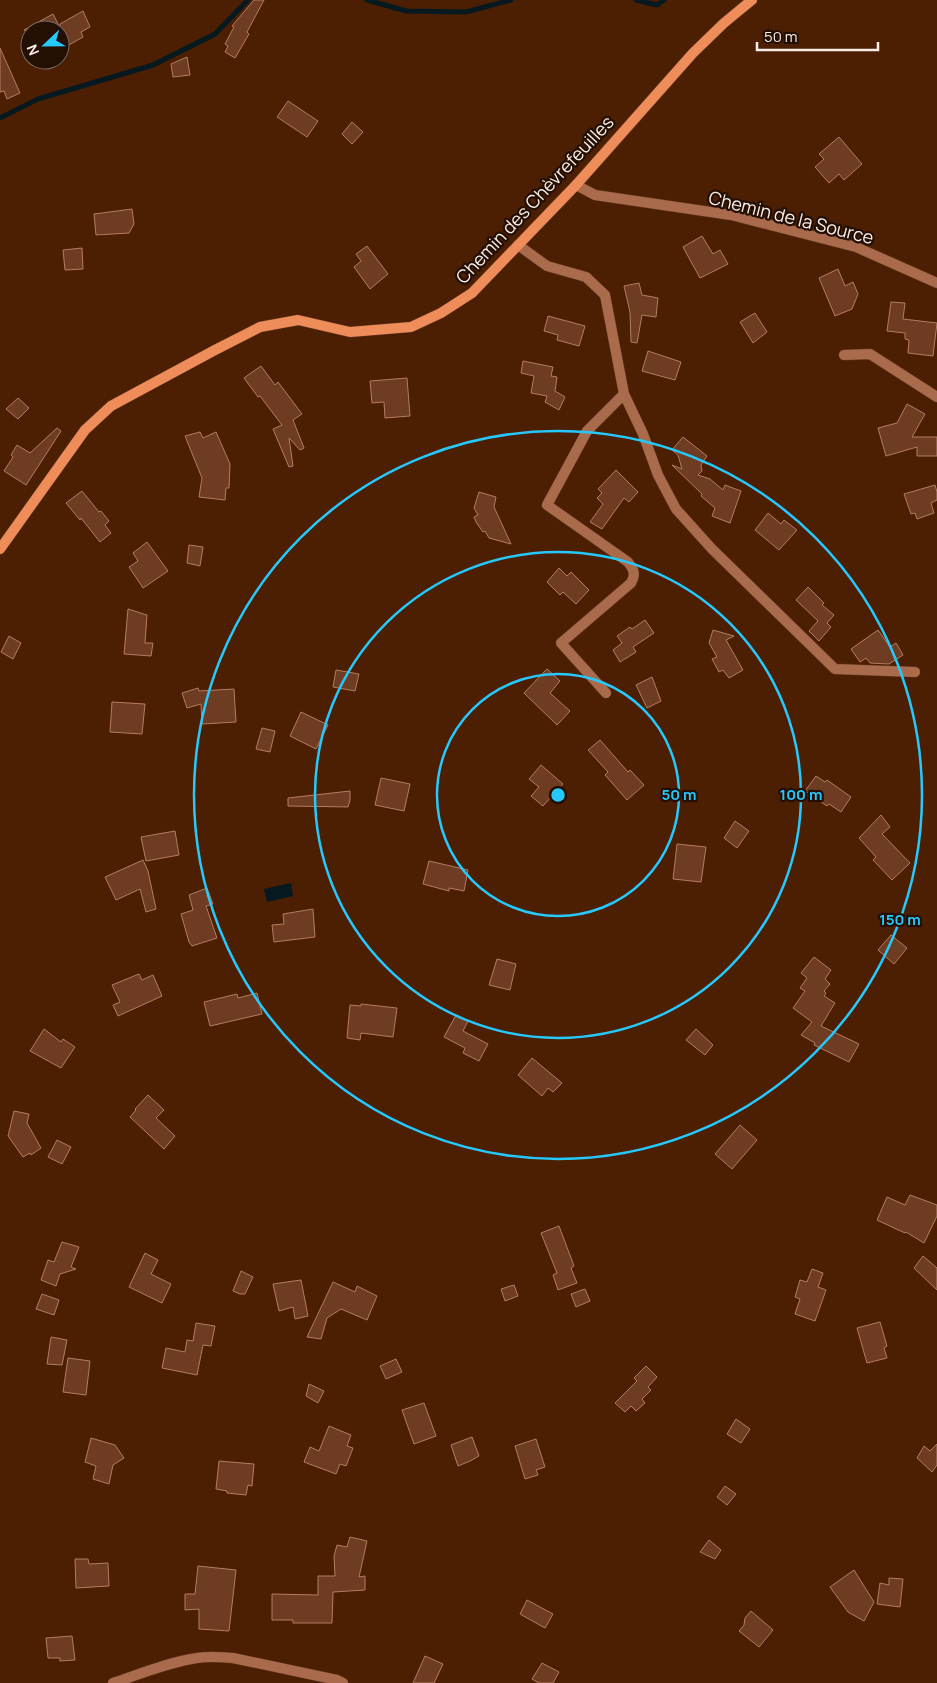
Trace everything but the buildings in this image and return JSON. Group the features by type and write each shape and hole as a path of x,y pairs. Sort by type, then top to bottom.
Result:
{"street":[{"name":"Chemin des Chèvrefeuilles","path":"0,549 86,430 111,406 260,327 298,320 350,332 411,328 441,313 472,293 576,185 693,53 724,23 752,0"},
{"name":"Chemin de la Source","path":"576,185 594,195 731,215 856,247 937,283"},
{"path":"518,245 548,266 586,277 605,295 624,394 643,434 658,475 676,509 712,549 835,669 915,672"},
{"path":"844,355 870,354 937,397"},
{"path":"606,693 561,643 631,582 634,577 633,569 628,562 547,505 587,431 624,394"},
{"path":"113,1683 197,1658 217,1656 338,1680 343,1683"}],"water":[{"path":"291,883 293,896 267,902 264,889"}],"waterway":[{"path":"0,118 38,99 153,65 215,34 248,0"},
{"path":"367,0 406,11 466,12 511,0"},
{"path":"636,0 657,5 664,0"}]}
